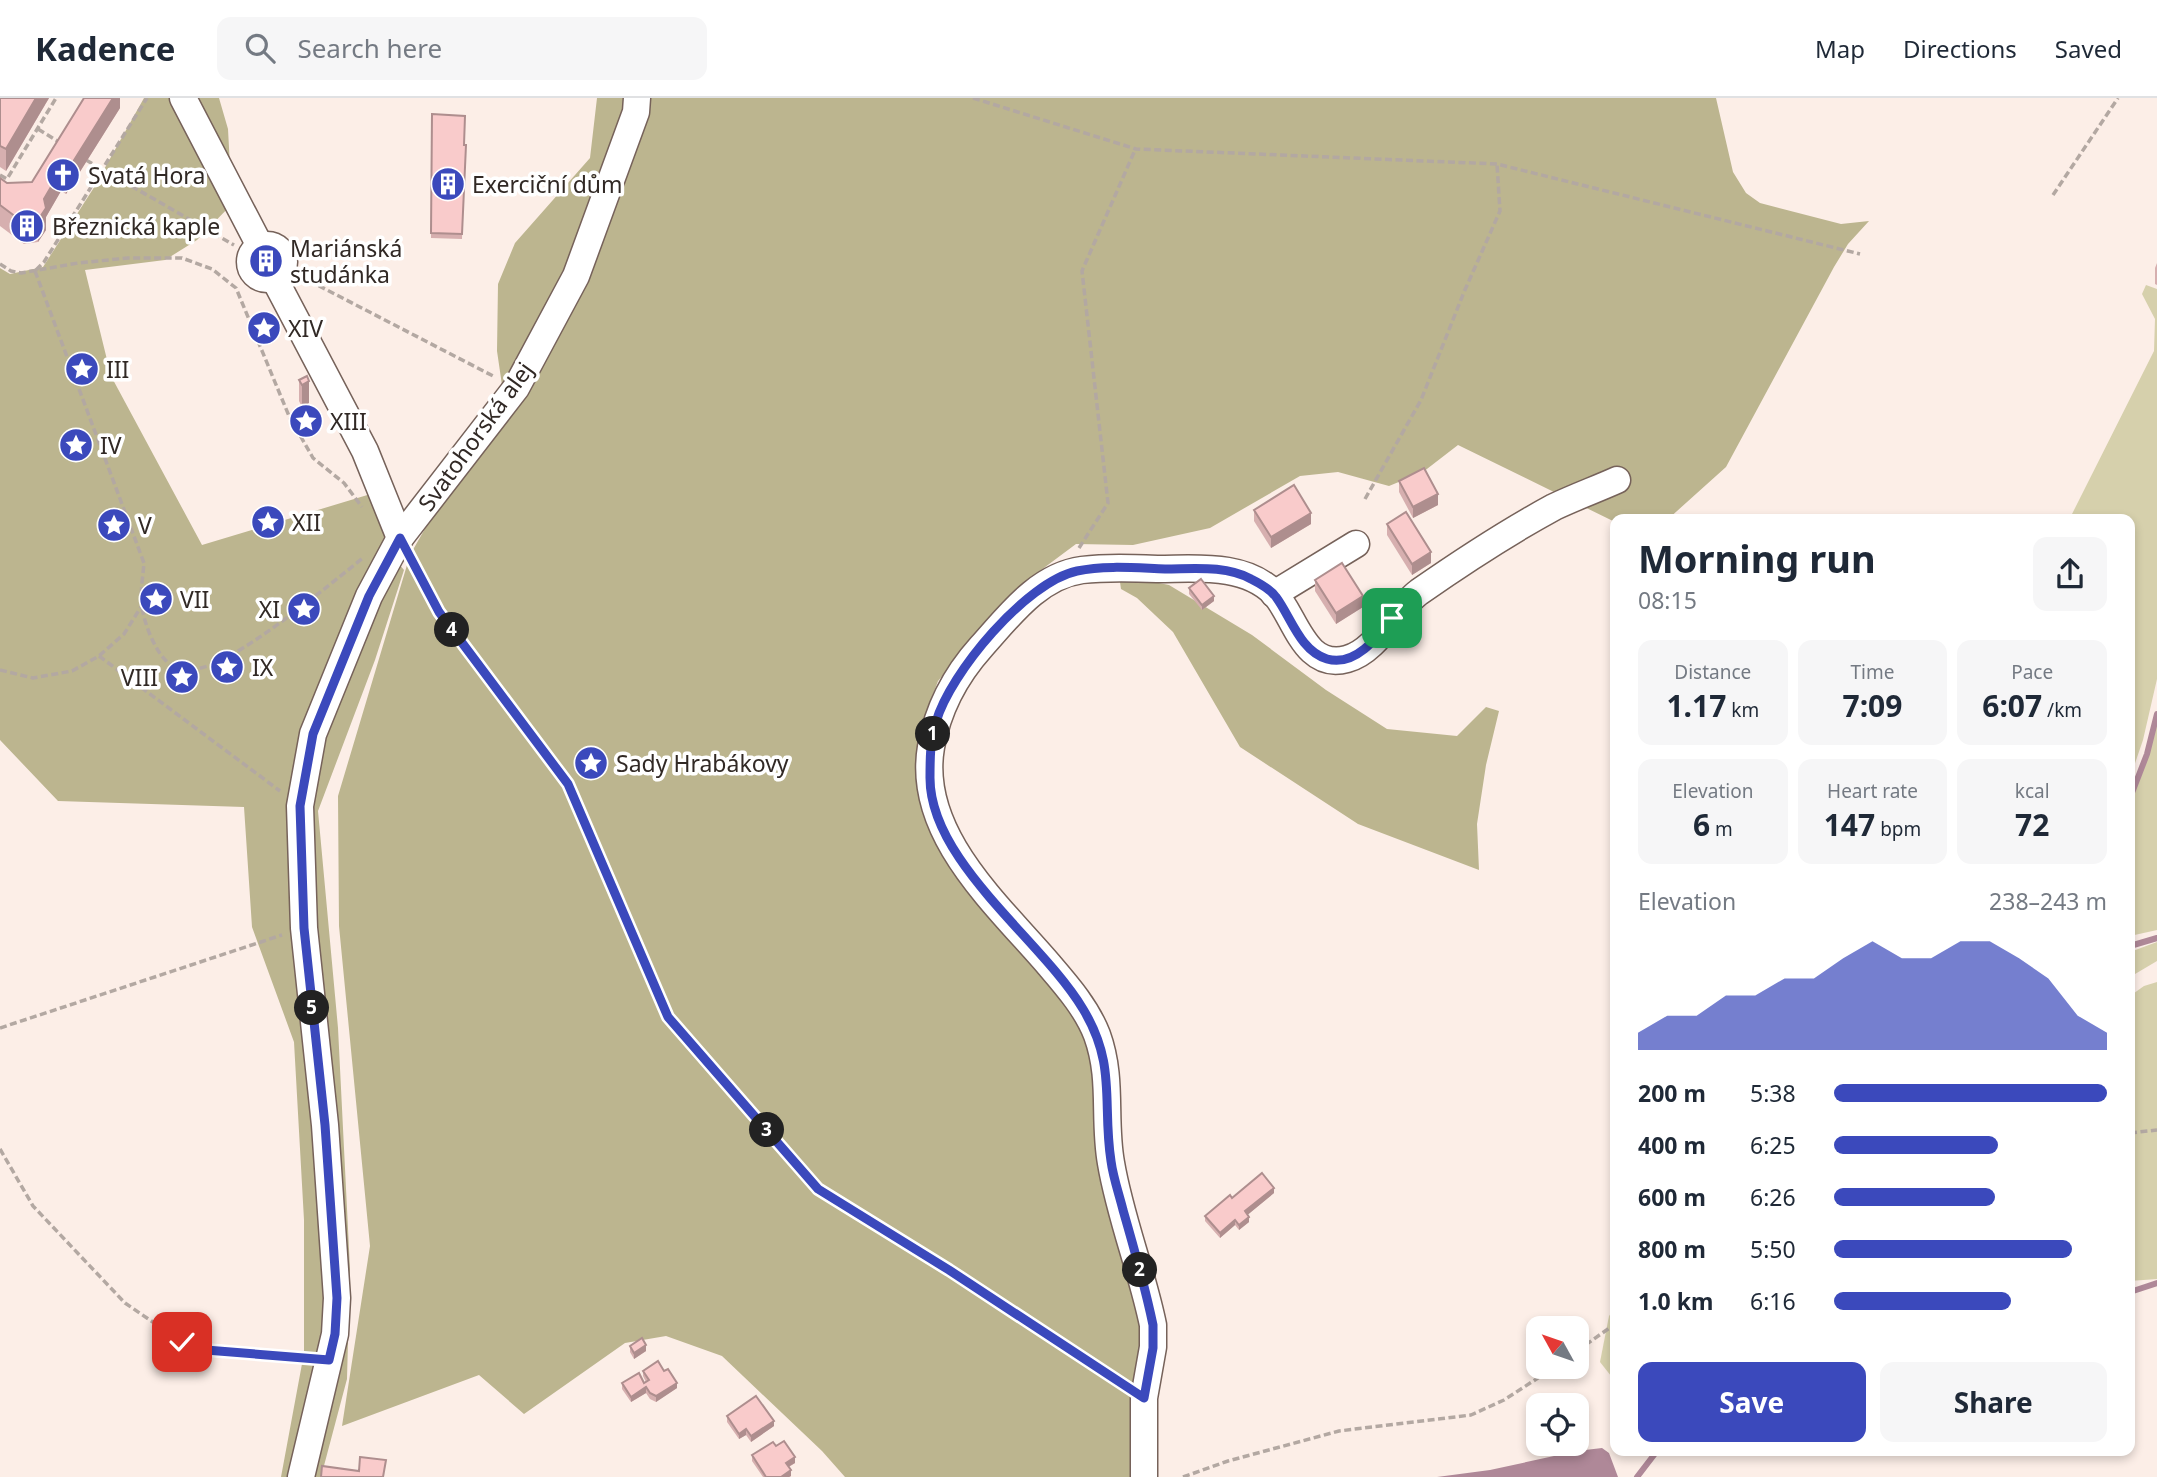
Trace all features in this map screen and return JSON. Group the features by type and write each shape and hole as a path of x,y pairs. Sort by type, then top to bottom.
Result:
{"street":[{"path":"183,98 256,250"},
{"name":"Svatohorská alej","path":"301,1477 335,1334 337,1298 325,1125 304,928 300,806 313,734 369,596 400,538 516,388 576,276 636,112 637,98"},
{"name":"Svatohorská alej","path":"256,250 273,245 283,254 279,273 365,451 400,538"},
{"path":"1144,1477 1144,1398 1153,1348 1153,1325 1111,1164 1103,1056 1095,1031 1070,988 970,873 943,833 934,811 930,786 930,756 936,722 949,691 973,656 1020,604 1047,583 1076,571 1108,568 1214,568 1250,578 1275,594 1303,641 1314,652 1328,659 1347,659 1379,636 1392,618 1415,595 1556,506 1618,480"},
{"path":"1275,594 1356,544"}],"path":[{"path":"0,175 6,179 56,98"},
{"path":"35,271 44,261 147,98"},
{"path":"973,98 1136,149 1497,164 1860,254"},
{"path":"2053,195 2118,98"},
{"path":"37,128 67,148"},
{"path":"1076,552 1108,503 1082,271 1136,149"},
{"path":"77,154 256,250"},
{"path":"1365,499 1422,400 1464,292 1500,211 1497,164"},
{"path":"0,264 11,271 21,273 90,262 182,258 212,270 236,288 289,416 313,457 344,483 367,514"},
{"path":"35,271 144,563 142,606 149,633 159,651 173,666 196,669 221,661 275,626 365,556"},
{"path":"279,273 516,388"},
{"path":"400,538 439,612 568,784 668,1017 818,1189 949,1270 1144,1398"},
{"path":"0,670 33,678 72,671 99,656 124,634 142,606"},
{"path":"99,656 300,806"},
{"path":"0,1028 304,928"},
{"path":"2135,1132 2157,1130"},
{"path":"0,1149 33,1206 125,1303 182,1342 206,1350 329,1360"},
{"path":"1589,1342 1610,1328"},
{"path":"1183,1477 1228,1461 1339,1430 1471,1415 1504,1400 1536,1379"}],"shaded area":[{"path":"144,98 219,98 228,129 232,204 197,240 165,260 85,270 111,376 202,545 374,493 388,551 404,570 375,660 318,811 338,1028 350,1269 347,1379 321,1477 281,1477 304,1353 304,1220 294,1042 252,927 244,807 58,801 0,740 0,268 10,274 43,267 93,189"},
{"path":"597,98 1716,98 1733,172 1746,193 1760,203 1841,224 1869,221 1848,244 1834,267 1726,467 1674,514 1610,514 1610,520 1458,445 1423,472 1389,486 1338,472 1300,476 1210,528 1133,545 1076,544 1025,582 938,681 917,737 934,827 1093,1031 1152,1329 1142,1477 845,1477 822,1451 722,1356 666,1336 625,1343 524,1414 479,1375 342,1426 370,1246 339,926 338,796 410,555 503,392 497,351 498,284 515,243 590,158"},
{"path":"2146,285 2157,289 2157,679 2135,763 2135,514 2072,514 2154,351 2155,319 2142,294"},
{"path":"1119,575 1169,585 1252,635 1326,690 1387,729 1457,736 1486,707 1499,711 1486,765 1477,824 1479,870 1358,824 1240,747 1173,632 1137,598 1121,589"},
{"path":"2157,714 2157,930 2135,935 2135,789"},
{"path":"2157,942 2157,961 2135,974 2135,950"},
{"path":"2157,982 2157,1279 2135,1281 2135,992"},
{"path":"1610,1315 1610,1375 1600,1362"},
{"path":"1602,1448 1609,1453 1618,1477 1437,1477 1490,1470 1554,1456 1589,1456 1589,1450"}],"building":[{"path":"0,98 36,98 6,149 0,146"},
{"path":"84,98 113,98 66,173 61,170 44,199 46,208 38,220 24,223 0,205 0,178 7,183 32,182"},
{"name":"Exerciční dům","path":"432,114 465,116 462,234 431,233"},
{"name":"Mariánská studánka","path":"262,246 270,246 275,255 273,262 262,264 257,259 257,251"},
{"path":"307,376 309,381 302,385 299,380"},
{"path":"1424,468 1438,494 1413,507 1399,481"},
{"path":"1294,485 1311,513 1271,537 1254,510"},
{"path":"1406,512 1431,552 1412,564 1387,524"},
{"path":"1342,563 1363,596 1336,613 1315,580"},
{"path":"1201,579 1214,596 1202,605 1189,588"},
{"path":"1262,1173 1274,1188 1245,1211 1249,1217 1239,1225 1235,1220 1220,1233 1205,1216"},
{"path":"642,1338 646,1345 634,1353 630,1346"},
{"path":"658,1361 664,1371 668,1369 677,1383 656,1396 646,1387 631,1397 622,1383 639,1373 644,1383 649,1380 643,1371"},
{"path":"756,1396 774,1421 751,1436 746,1429 739,1434 727,1416"},
{"path":"784,1441 795,1457 786,1463 791,1470 781,1477 766,1477 752,1455 773,1442 776,1446"},
{"path":"360,1457 386,1460 383,1477 321,1477 322,1466 359,1471"}],"waterway":[{"path":"2135,785 2147,754 2157,714"},
{"path":"2135,945 2157,938"},
{"path":"2135,1290 2157,1283"},
{"path":"1637,1477 1653,1456"}],"place":[{"name":"Svatá Hora","path":"63,175"},
{"name":"Exerciční dům","path":"448,184"},
{"name":"Březnická kaple","path":"27,226"},
{"name":"Mariánská studánka","path":"266,261"},
{"name":"XIV","path":"264,328"},
{"name":"III","path":"82,369"},
{"name":"XIII","path":"306,421"},
{"name":"IV","path":"76,445"},
{"name":"XII","path":"268,522"},
{"name":"V","path":"114,525"},
{"name":"VII","path":"156,599"},
{"name":"XI","path":"304,609"},
{"name":"IX","path":"227,667"},
{"name":"VIII","path":"182,677"},
{"name":"Sady Hrabákovy","path":"591,763"}],"route":[{"path":"182,1342 206,1350 329,1360 335,1334 337,1298 325,1125 304,928 300,806 313,734 369,596 400,538 439,612 568,784 668,1017 818,1189 949,1270 1144,1398 1153,1348 1153,1325 1111,1164 1108,1138 1109,1100 1103,1056 1095,1031 1070,988 970,873 943,833 934,811 930,786 930,756 936,722 949,691 973,656 1020,604 1047,583 1076,571 1108,568 1214,568 1250,578 1275,594 1303,641 1314,652 1328,659 1347,659 1364,649 1379,636 1392,618"}]}
